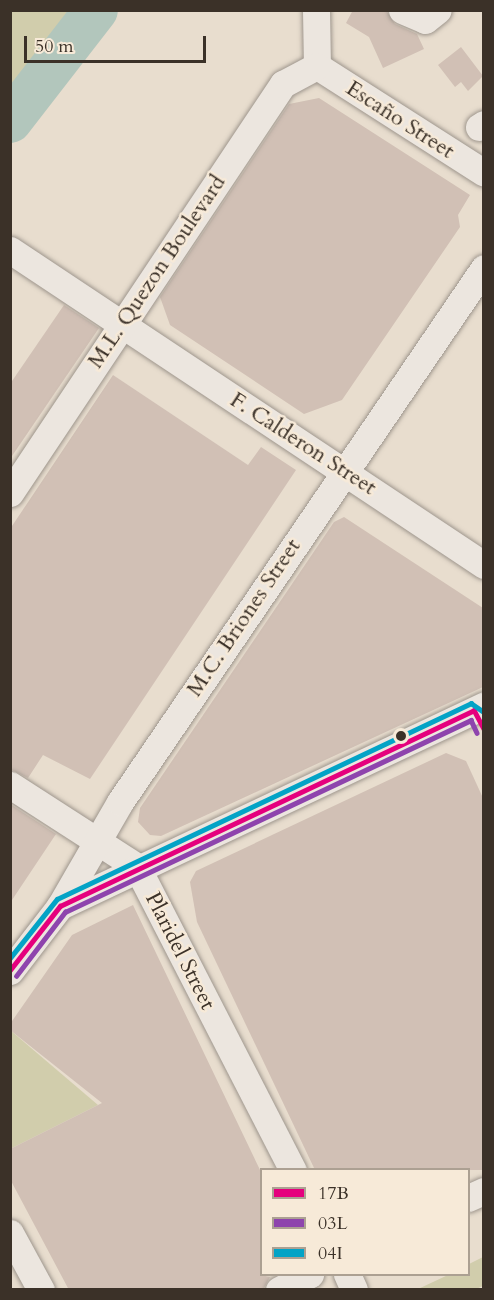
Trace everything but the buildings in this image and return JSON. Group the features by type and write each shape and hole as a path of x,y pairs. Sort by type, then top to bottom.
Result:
{"street":[{"path":"316,10 317,66"},
{"path":"402,10 425,20 438,10"},
{"name":"Escaño Street","path":"317,66 483,173"},
{"name":"M.L. Quezon Boulevard","path":"10,493 283,84 317,66"},
{"name":"F. Calderon Street","path":"10,250 483,565"},
{"name":"M.C. Briones Street","path":"10,971 60,906 96,839 343,470 483,268"},
{"path":"60,906 137,867 480,715"},
{"name":"Plaridel Street","path":"10,784 137,867 292,1168"},
{"path":"10,1233 41,1290"},
{"path":"279,1290 308,1276"},
{"path":"347,1276 354,1290"}],"shaded area":[{"path":"10,11 86,11 11,104"},
{"path":"10,1030 98,1105 10,1149"},
{"path":"483,1257 483,1286 476,1289 418,1289 446,1276 470,1276 470,1264"}],"waterway":[{"path":"10,121 96,10"}],"transit line":[{"name":"04I","path":"10,958 57,899 471,703 484,712"},
{"name":"17B","path":"10,970 60,906 474,710 484,729"},
{"name":"03L","path":"16,976 65,912 471,720 477,733"}]}
